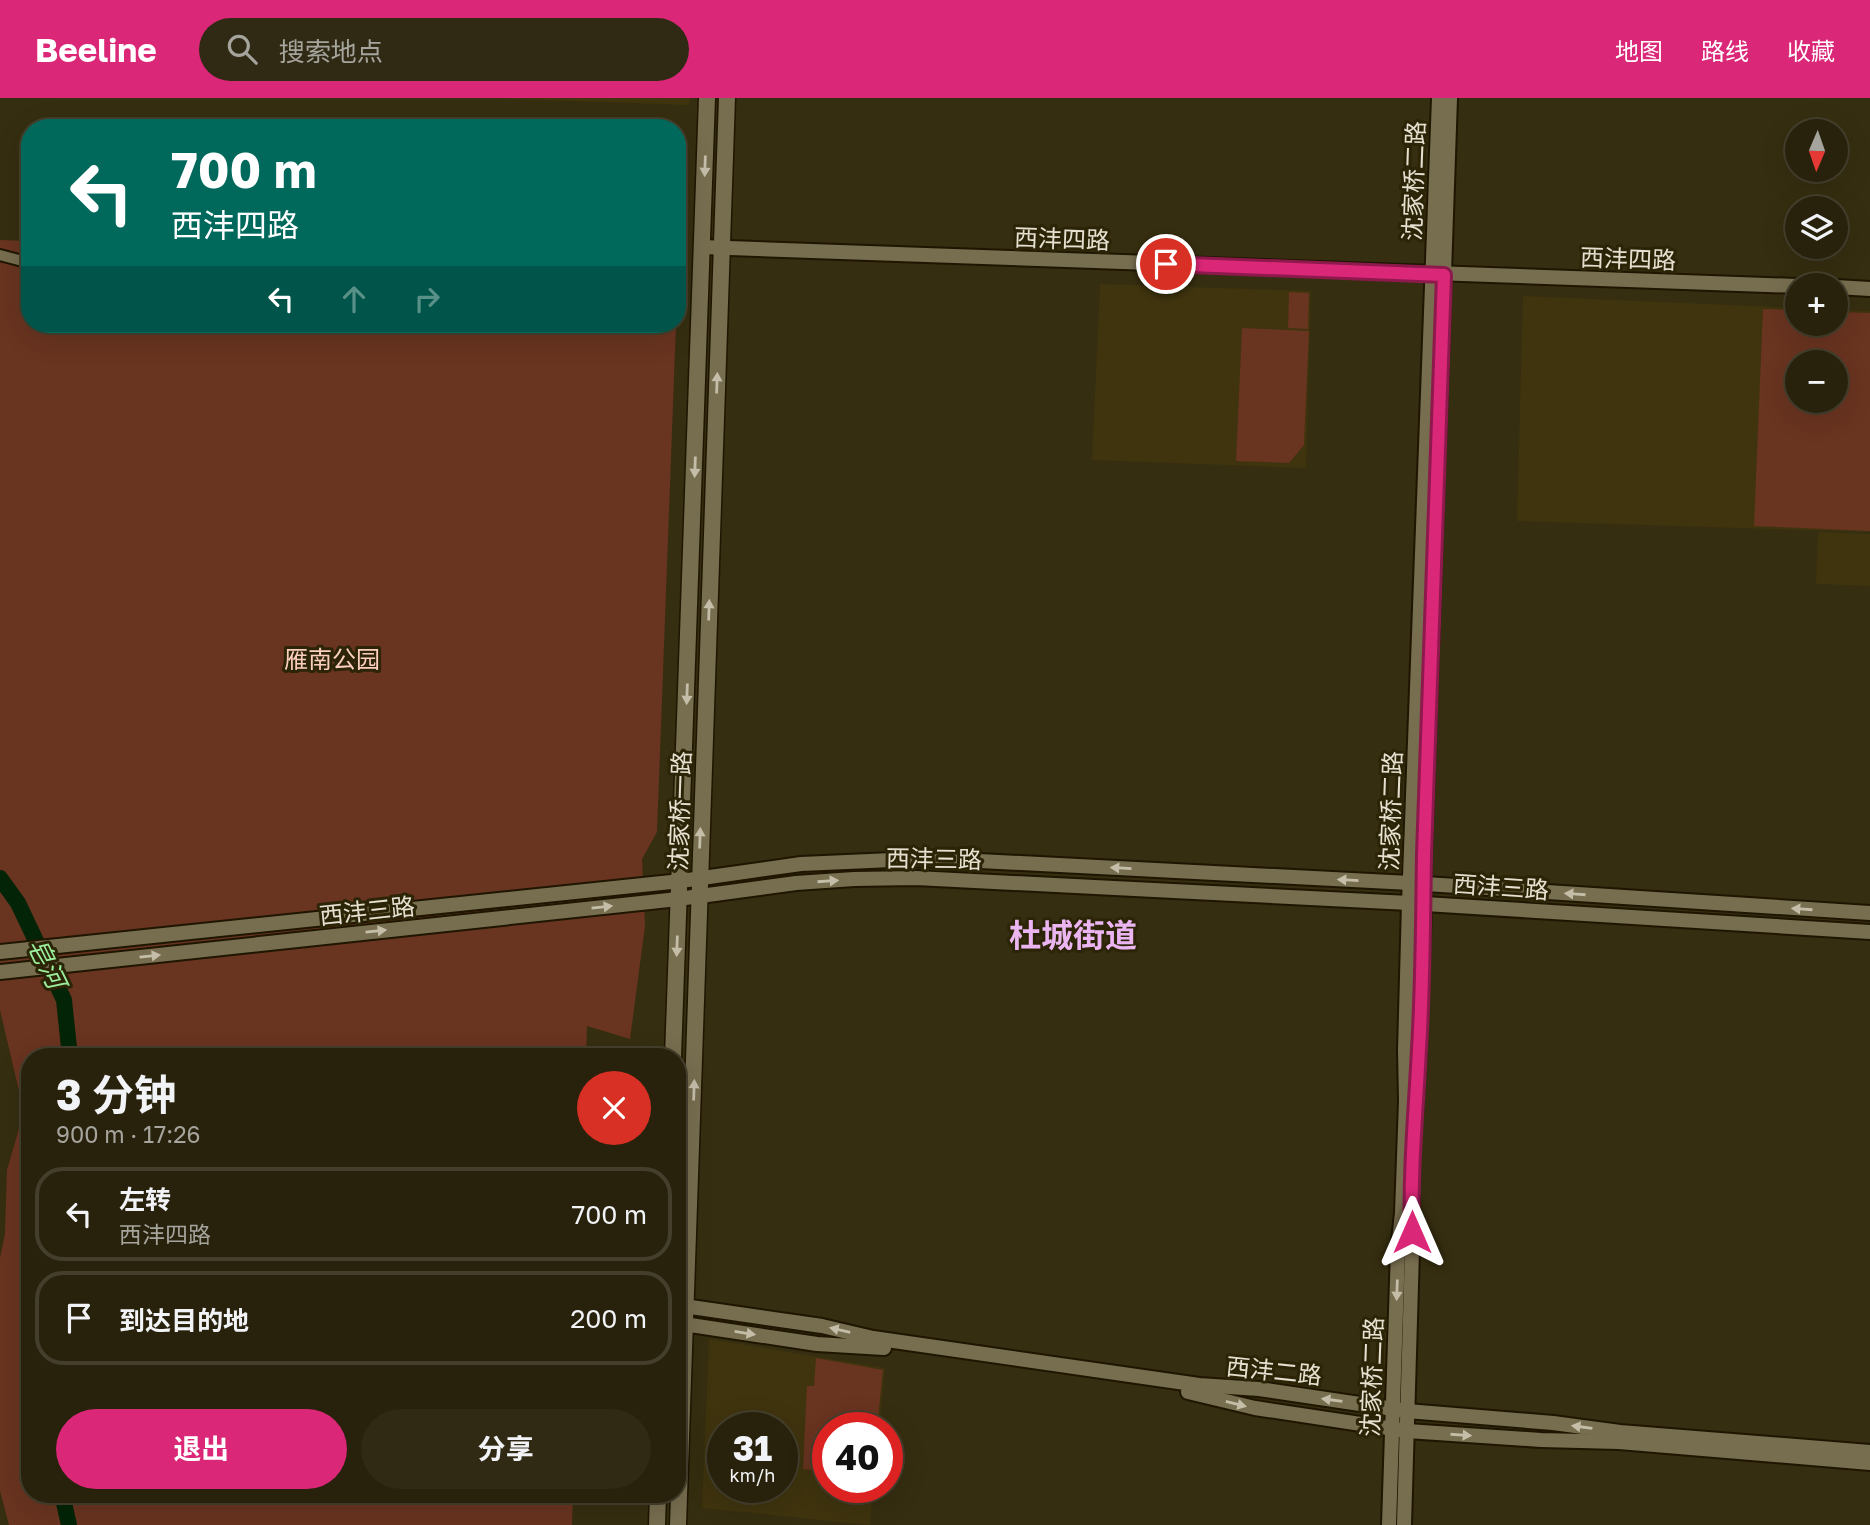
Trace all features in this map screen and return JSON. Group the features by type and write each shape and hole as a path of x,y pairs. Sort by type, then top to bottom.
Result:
{"main road":[{"name":"沈家桥一路","path":"673,1048 707,98"},
{"name":"沈家桥一路","path":"686,1204 701,896 699,878 727,98"},
{"path":"657,1525 658,1503"},
{"name":"沈家桥一路","path":"678,1503 678,1525"}],"street":[{"name":"沈家桥二路","path":"1389,1525 1412,1251 1414,1118 1424,905 1417,884 1438,275 1439,98"},
{"name":"沈家桥二路","path":"1438,275 1450,98"},
{"name":"西沣四路","path":"702,247 1785,286"},
{"path":"0,255 21,261"},
{"path":"1848,288 1870,289"},
{"name":"西沣三路","path":"0,952 681,881 801,864 915,859 1417,884 1870,913"},
{"name":"西沣三路","path":"5,971 678,899 796,883 854,879 916,878 1409,903 1870,932"},
{"name":"沈家桥二路","path":"1400,1410 1398,1250 1406,1101 1409,903 1417,884"},
{"name":"西沣二路","path":"686,1307 822,1326 886,1340 1185,1384 1259,1389 1400,1410 1553,1423 1620,1432 1870,1452"},
{"name":"西沣二路","path":"686,1325 817,1344 874,1347 1184,1392 1255,1408 1399,1430 1541,1440 1619,1442 1870,1463"},
{"name":"沈家桥二路","path":"1399,1430 1404,1525"}],"shaded area":[{"path":"486,98 690,98 689,105"},
{"path":"1100,284 1311,291 1306,468 1092,460"},
{"path":"1523,296 1785,307 1785,336 1848,336 1848,310 1870,311 1870,532 1517,521"},
{"path":"1818,532 1870,534 1870,586 1816,584"},
{"path":"709,1339 885,1368 881,1412 812,1412 812,1503 872,1503 870,1525 702,1508"}],"green space":[{"name":"雁南公园","path":"0,240 21,241 21,333 676,333 657,832 642,859 645,926 630,1039 587,1026 586,1048 21,1048 21,1099 0,1010"},
{"path":"1289,292 1309,293 1308,329 1288,328"},
{"path":"1763,309 1785,310 1785,336 1848,336 1848,312 1870,313 1870,531 1754,526"},
{"path":"1242,328 1309,331 1304,445 1289,463 1236,461"},
{"name":"雁南公园","path":"21,1119 21,1503 573,1503 572,1525 9,1525 0,1491 0,1258 5,1234 7,1170"},
{"path":"816,1358 883,1370 879,1412 812,1412 812,1470 803,1469 807,1386 814,1386"}],"waterway":[{"name":"皂河","path":"0,878 18,903 64,1000 69,1048"},
{"name":"皂河","path":"64,1503 69,1525"}],"district":[{"name":"杜城街道","path":"1073,935"}],"route":[{"path":"1166,264 1444,275 1412,1232"}]}
